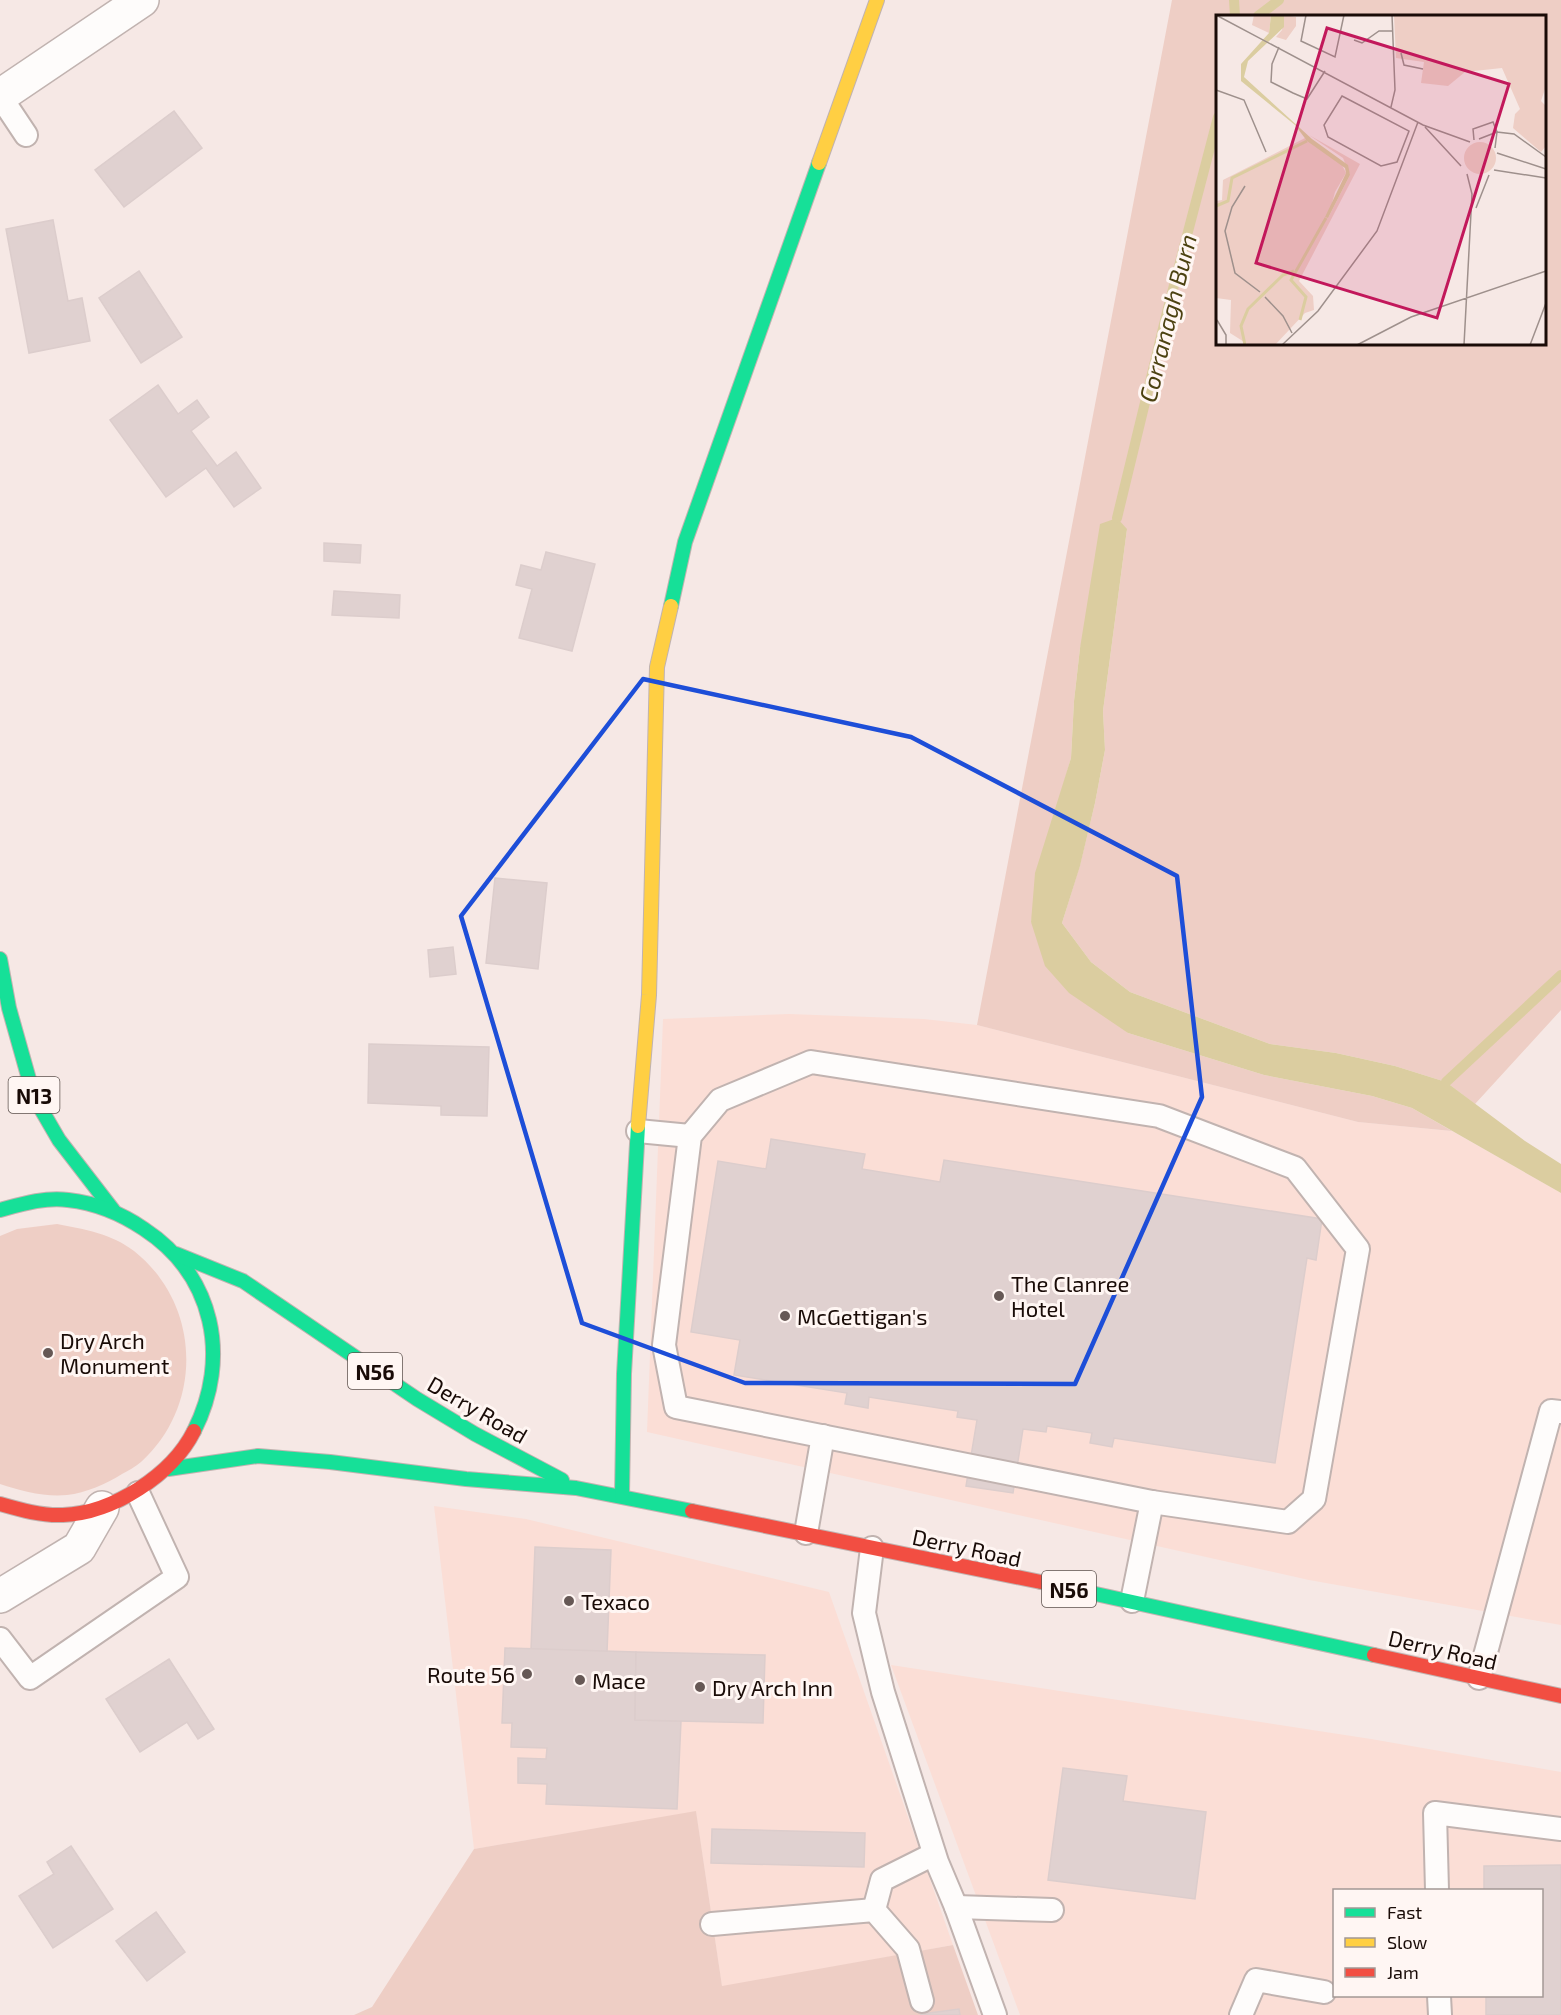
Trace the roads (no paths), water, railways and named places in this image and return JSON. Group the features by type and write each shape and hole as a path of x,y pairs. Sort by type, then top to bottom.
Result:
{"main road":[{"path":"622,1496 624,1374 638,1131 649,995 657,667 685,542 877,0"},
{"name":"N13","path":"0,959 9,1008 34,1097 59,1140 113,1210"},
{"name":"N13","path":"0,1210 31,1201 74,1200 113,1210 146,1227 176,1254 197,1286 210,1323 214,1361 208,1400 192,1437 168,1469 138,1493 102,1508 64,1515 26,1512 0,1504"},
{"name":"Derry Road","path":"176,1254 243,1281 427,1405 484,1439 576,1488"},
{"name":"Derry Road","path":"168,1469 258,1456 330,1462 466,1479 576,1488 806,1533 1561,1696"}],"street":[{"path":"0,96 142,0"},
{"path":"0,1596 79,1548 102,1508"}],"lane":[{"path":"0,96 27,135"},
{"path":"811,1062 1159,1116 1295,1168 1358,1249 1314,1499 1288,1522 1152,1502 676,1407 664,1345 690,1136 720,1100 811,1062"},
{"path":"638,1131 690,1136"},
{"path":"1479,1678 1551,1411 1561,1412"},
{"path":"806,1533 823,1437"},
{"path":"0,1639 30,1678 177,1577 138,1493"},
{"path":"1132,1602 1152,1502"},
{"path":"872,1548 864,1613 883,1692 934,1854 995,2015"},
{"path":"1437,1889 1435,1813 1561,1829"},
{"path":"874,1910 882,1880 934,1854"},
{"path":"956,1907 1052,1910"},
{"path":"712,1924 874,1910"},
{"path":"874,1910 908,1949 922,2001"},
{"path":"1241,2015 1256,1980 1324,1992"},
{"path":"1439,1997 1440,2015"}],"waterway":[{"name":"Corranagh Burn","path":"1234,0 1235,15"},
{"path":"1259,15 1279,0"},
{"name":"Corranagh Burn","path":"1117,518 1216,125"},
{"path":"1446,1082 1561,975"}],"place":[{"name":"The Clanree Hotel","path":"999,1296"},
{"name":"McGettigan's","path":"785,1316"},
{"name":"Dry Arch Monument","path":"48,1353"},
{"name":"Texaco","path":"569,1601"},
{"name":"Route 56","path":"527,1674"},
{"name":"Mace","path":"580,1680"},
{"name":"Dry Arch Inn","path":"700,1687"}]}
